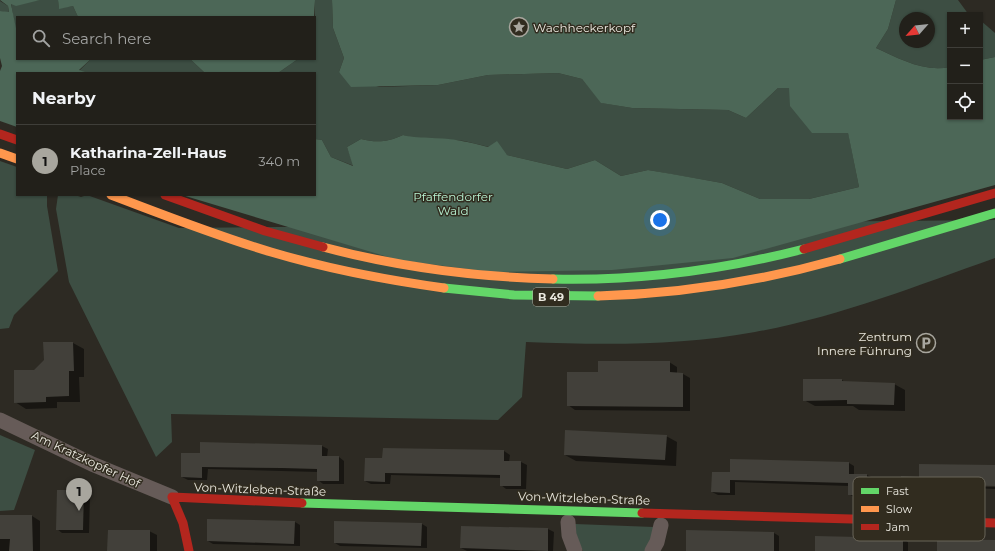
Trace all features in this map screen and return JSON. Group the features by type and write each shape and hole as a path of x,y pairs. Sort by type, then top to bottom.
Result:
{"main road":[{"path":"0,134 16,140"},
{"path":"0,153 16,159"},
{"name":"B 49","path":"168,196 236,221 300,241 398,264 454,272 526,278 580,278 663,273 746,262 866,233 995,193"},
{"name":"B 49","path":"114,196 230,239 294,259 351,273 451,291 525,297 580,298 681,291 736,283 785,273 872,250 995,213"},
{"path":"172,497 182,523 189,551"},
{"name":"Von-Witzleben-Straße","path":"172,497 232,501 853,519"},
{"name":"Von-Witzleben-Straße","path":"985,523 995,523"}],"street":[{"name":"Am Kratzkopfer Hof","path":"0,420 96,465 172,497"},
{"path":"568,522 569,535 575,551"},
{"path":"652,551 657,542 661,525"}],"green space":[{"path":"0,0 40,0 16,6 11,4 16,28 16,60 90,60 79,70 85,72 16,72 16,127 0,121 0,71 2,66 0,58 0,11 9,12 8,6"},
{"path":"58,0 59,8 73,6 78,16 16,16 16,33 11,3"},
{"path":"58,0 315,0 314,16 78,16 73,6 59,9"},
{"path":"315,0 332,0 333,28 344,58 339,72 379,87 438,85 488,75 558,73 582,79 602,103 632,108 728,110 746,118 778,88 789,88 848,132 859,187 809,199 760,199 722,183 648,170 621,176 595,160 567,169 507,155 489,147 464,141 431,138 416,139 403,135 382,141 361,139 347,147 354,166 331,157 322,140 316,139 316,72 279,72 297,60 316,60"},
{"name":"Pfaffendorfer Wald","path":"332,0 896,0 888,29 876,48 912,64 931,68 947,67 947,120 983,120 983,59 995,57 995,185 733,258 612,270 492,272 398,260 185,196 316,196 316,139 322,140 331,157 353,166 347,147 361,139 382,141 403,135 439,138 488,147 497,141 507,155 567,169 595,160 621,176 648,170 722,183 760,199 809,199 859,187 848,133 812,133 790,106 789,88 778,88 746,118 728,110 632,108 601,103 582,79 558,73 488,75 438,85 351,87 339,72 344,58 333,28"},
{"path":"896,0 958,0 967,12 947,12 947,67 931,68 912,64 876,48 888,29"},
{"path":"0,1 8,6 9,13 0,11"},
{"path":"983,23 995,33 995,57 983,59"},
{"path":"90,60 191,60 204,72 84,72 79,71"},
{"path":"191,60 297,60 279,72 204,72"},
{"path":"0,161 16,167 16,196 47,196 47,206 58,271 14,315 9,328 0,329"},
{"path":"58,196 90,196 179,228 995,220 995,258 906,290 847,309 786,326 755,332 727,337 670,342 583,344 526,342 522,397 498,420 171,414 172,442 156,457 69,282 56,209"},
{"path":"0,435 35,450 14,510 0,511"},
{"path":"575,524 654,527 654,534 645,551 583,551 575,535"}],"building":[{"path":"43,342 73,342 74,371 69,371 69,396 46,397 46,402 14,403 14,370 34,370 44,360"},
{"path":"598,361 670,361 670,372 683,373 683,407 567,406 567,372 598,372"},
{"path":"803,379 842,379 842,381 895,383 894,405 847,404 847,400 803,401"},
{"path":"565,430 667,435 665,460 564,455"},
{"path":"200,442 322,445 322,456 339,456 339,481 317,481 317,469 282,468 202,467 202,478 181,477 181,453 200,453"},
{"path":"383,448 504,450 504,461 521,461 521,486 500,486 500,475 385,473 385,482 364,481 365,458 382,458"},
{"path":"730,459 849,462 849,474 867,474 867,477 853,477 853,495 848,495 848,483 730,480"},
{"path":"919,464 995,465 995,486 985,486 985,477 919,477"},
{"path":"712,472 730,472 730,493 711,492"},
{"path":"57,490 84,490 83,530 56,530"},
{"path":"0,515 32,515 33,551 9,551 10,539 0,539"},
{"path":"207,519 295,521 294,544 207,541"},
{"path":"334,521 422,523 421,546 334,543"},
{"path":"461,526 548,528 548,551 460,548"},
{"path":"108,530 150,530 150,551 107,551"},
{"path":"686,530 774,532 774,551 686,551"},
{"path":"815,536 853,537 853,541 903,541 903,551 815,551"},
{"path":"995,540 995,551 937,551 937,541"}],"traffic: fast":[{"path":"840,259 995,213"},
{"path":"553,279 616,278 679,273 742,263 804,249"},
{"path":"444,288 514,295 598,296"},
{"path":"302,503 642,513"}],"traffic: slow":[{"path":"0,153 16,159"},
{"path":"114,196 251,246 292,258 357,273 444,288"},
{"path":"323,247 380,260 437,270 495,276 553,279"},
{"path":"598,296 629,295 720,285 780,274 840,259"}],"traffic: jam":[{"path":"0,134 16,140"},
{"path":"804,249 995,193"},
{"path":"168,196 265,231 323,247"},
{"path":"189,551 183,523 172,497 302,503"},
{"path":"642,513 853,519"},
{"path":"985,523 995,523"}],"place":[{"name":"Wachheckerkopf","path":"519,27"},
{"name":"Zentrum Innere Führung","path":"926,343"},
{"name":"Katharina-Zell-Haus","path":"79,511"}]}
